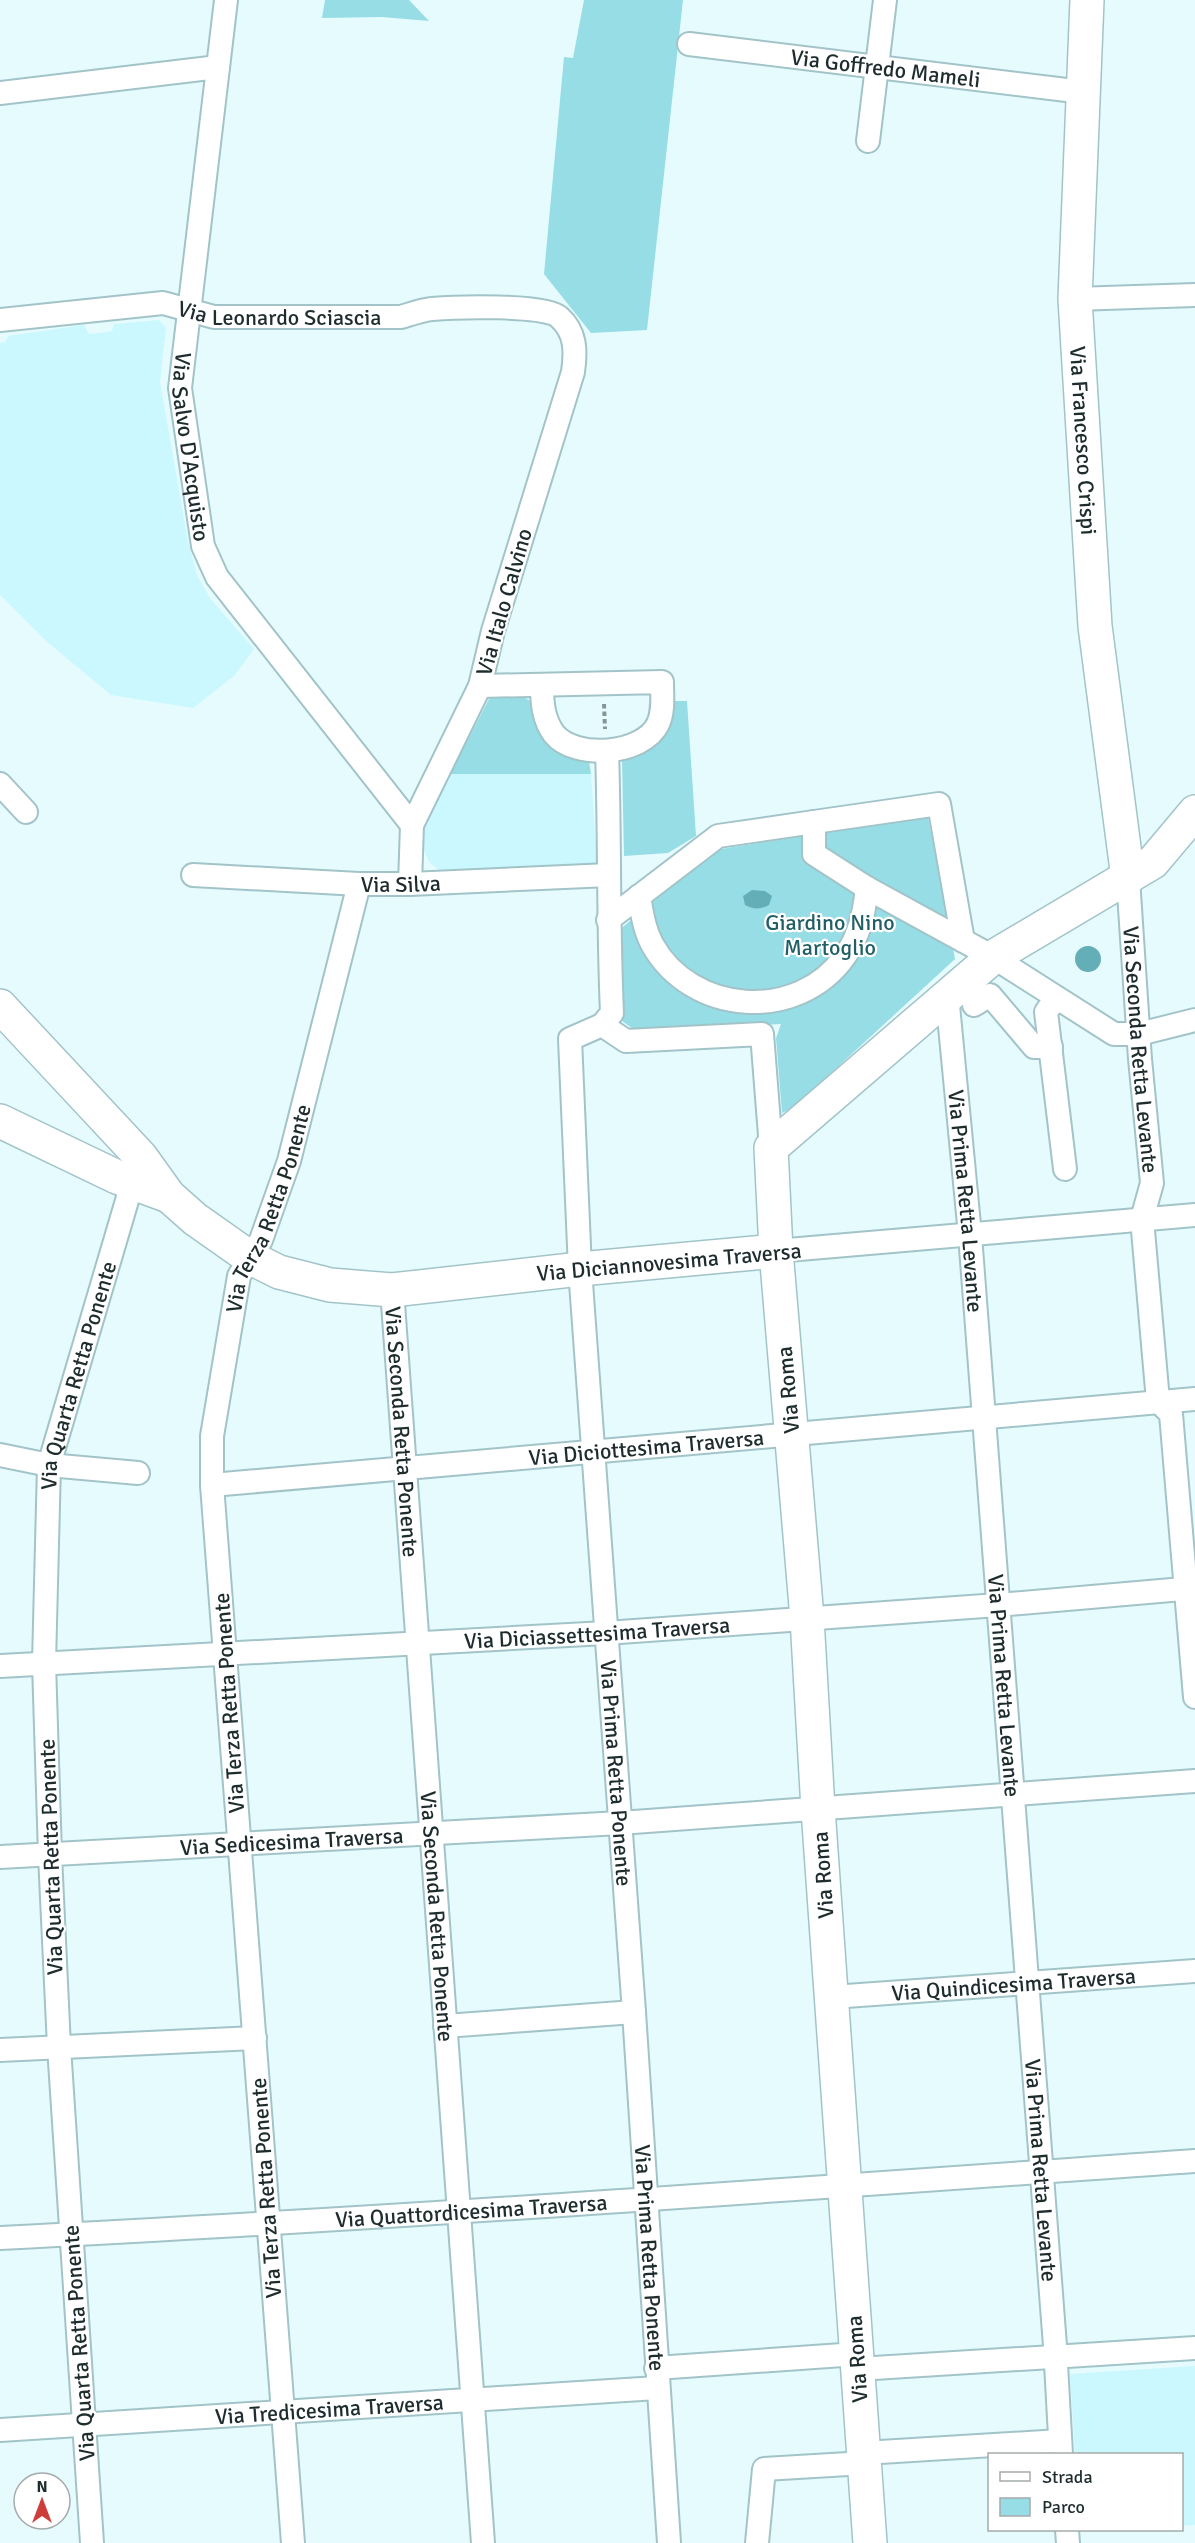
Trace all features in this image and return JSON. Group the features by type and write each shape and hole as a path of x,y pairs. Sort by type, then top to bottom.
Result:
{"street":[{"name":"Via Salvo D'Acquisto","path":"226,0 180,388 203,546 217,577 412,825"},
{"path":"868,141 885,0"},
{"name":"Via Francesco Crispi","path":"1087,0 1075,299 1095,626 1128,878"},
{"name":"Via Goffredo Mameli","path":"689,44 1083,92"},
{"path":"0,93 218,67"},
{"path":"1075,299 1195,295"},
{"name":"Via Leonardo Sciascia","path":"0,320 163,303 214,317 401,317 430,309 537,308 558,315"},
{"name":"Via Italo Calvino","path":"410,884 412,825 480,686 493,631 573,372 576,350 572,333 558,315"},
{"path":"480,686 662,682 662,710 658,725 648,737 629,747 607,751 587,750 567,744 555,735 544,712 542,685"},
{"path":"607,751 608,920 612,1014 602,1025 626,1041 762,1034"},
{"path":"0,784 26,812"},
{"path":"608,920 718,836 939,804 963,941"},
{"path":"957,1008 993,957 1154,862 1195,812"},
{"path":"814,822 814,854 867,888 993,957 1114,1034 1139,1034 1195,1020"},
{"name":"Via Silva","path":"193,875 358,884 410,884 609,875"},
{"name":"Via Seconda Retta Levante","path":"1128,878 1152,1183 1142,1220"},
{"name":"Via Terza Retta Ponente","path":"293,2543 212,1485 212,1436 239,1276 261,1240 289,1161 358,884"},
{"path":"639,896 643,921 652,945 687,983 709,995 734,1002 759,1003 784,999 807,990 827,976 844,957 857,936 864,912 867,888"},
{"path":"771,1148 957,1008 990,995 1034,1047 1051,1047"},
{"path":"1056,998 1046,1012 1065,1169"},
{"path":"759,1003 771,1148"},
{"name":"Via Diciannovesima Traversa","path":"0,1006 136,1170 195,1220 249,1257 279,1272 330,1285 392,1290 580,1269 1195,1215"},
{"name":"Via Prima Retta Levante","path":"957,1008 970,1235 1014,1795 1026,1983 1041,2172 1059,2352 1060,2449"},
{"name":"Via Prima Retta Ponente","path":"602,1025 570,1039 580,1269 634,2012 669,2543"},
{"path":"0,1121 136,1170"},
{"name":"Via Roma","path":"771,1148 776,1251 807,1618 818,1809 870,2543"},
{"name":"Via Quarta Retta Ponente","path":"92,2543 59,2047 51,1855 44,1663 49,1465 136,1170"},
{"path":"1142,1220 1177,1403 1191,1588 1195,1697"},
{"name":"Via Seconda Retta Ponente","path":"392,1290 483,2543"},
{"name":"Via Diciottesima Traversa","path":"212,1485 1119,1404 1177,1403"},
{"path":"0,1455 49,1465 138,1473"},
{"name":"Via Diciassettesima Traversa","path":"0,1666 606,1633 998,1605 1191,1588"},
{"name":"Via Sedicesima Traversa","path":"0,1857 620,1823 1195,1781"},
{"name":"Via Quindicesima Traversa","path":"832,1997 1195,1971"},
{"path":"445,2026 634,2012"},
{"path":"0,2049 255,2038"},
{"name":"Via Quattordicesima Traversa","path":"0,2238 269,2225 459,2211 647,2201 1195,2161"},
{"path":"1059,2352 1195,2348"},
{"name":"Via Tredicesima Traversa","path":"0,2430 472,2401 657,2378 857,2361 1059,2352"},
{"path":"757,2543 764,2469 864,2458 1060,2449"}],"path":[{"path":"603,684 607,751"}],"shaded area":[{"path":"159,320 166,328 160,382 188,542 197,575 209,597 254,649 234,676 193,708 111,695 46,641 0,595 0,343 5,342 8,336 84,325 89,334 112,331 114,324"},
{"path":"450,774 591,774 597,864 440,871 429,862 423,847 423,831 426,819"},
{"path":"752,890 765,891 772,896 769,905 757,908 745,905 743,896"},
{"path":"1088,946 1097,950 1101,959 1097,968 1088,972 1079,968 1075,959 1079,950"},
{"path":"1195,2366 1195,2525 1183,2526 1183,2453 1075,2453 1070,2374"}],"green space":[{"path":"325,0 409,0 429,21 382,17 322,18"},
{"path":"584,0 683,0 647,330 591,333 544,274 564,57 573,58"},
{"path":"495,695 523,697 529,700 536,712 589,761 591,774 450,774 489,699"},
{"path":"670,701 687,701 696,836 668,853 624,856 622,759"},
{"name":"Giardino Nino Martoglio","path":"928,817 955,959 793,1108 782,1113 776,1038 781,1024 636,1031 622,1021 617,932 714,850"}]}
